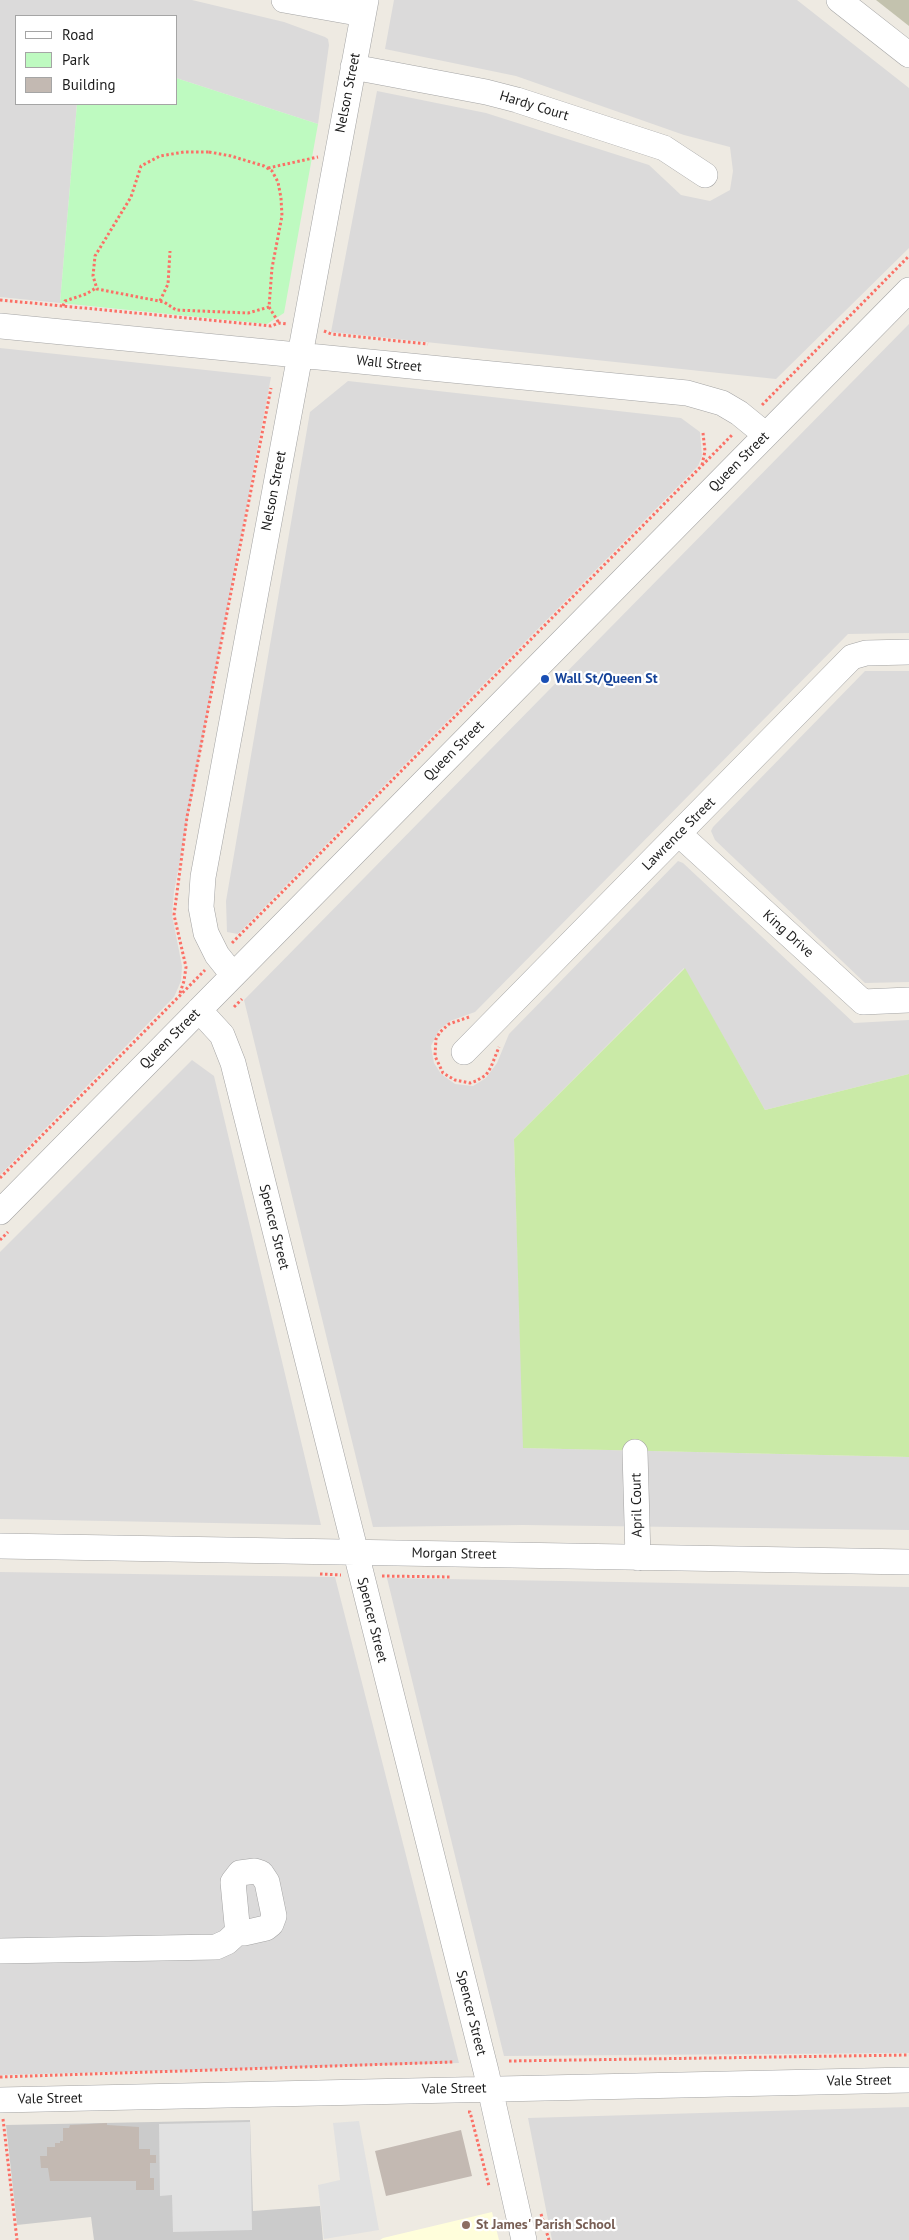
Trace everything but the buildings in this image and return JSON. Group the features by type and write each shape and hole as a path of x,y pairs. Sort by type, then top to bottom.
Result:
{"street":[{"path":"284,0 364,7"},
{"path":"839,0 909,55"},
{"name":"Nelson Street","path":"226,966 211,946 204,924 201,901 203,877 364,7"},
{"name":"Hardy Court","path":"353,67 486,92 517,100 664,148 705,175"},
{"name":"Queen Street","path":"0,1212 199,1010 226,966 757,427 909,290"},
{"name":"Wall Street","path":"0,326 687,393 715,400 757,427"},
{"name":"Lawrence Street","path":"464,1052 852,658 866,652 909,652"},
{"name":"King Drive","path":"679,834 863,1002 909,1000"},
{"name":"Spencer Street","path":"199,1010 222,1035 231,1056 490,2088 524,2240"},
{"name":"April Court","path":"635,1452 638,1558"},
{"name":"Morgan Street","path":"0,1546 909,1562"},
{"path":"0,1951 216,1946 226,1942 240,1930"},
{"name":"Vale Street","path":"2,2111 490,2088 909,2080"}],"path":[{"path":"96,288 94,273 97,253 128,202 139,169 147,161 160,156 177,153 209,152 235,157 268,168 274,174 279,186 282,212 272,268 269,307 279,323"},
{"path":"268,168 313,158 336,159"},
{"path":"160,301 168,284 170,251"},
{"path":"0,1178 226,966 701,466 757,427 909,256"},
{"path":"96,288 111,294 160,301 176,310 201,310 236,314 253,313 269,307"},
{"path":"63,306 65,301 86,294 96,288"},
{"path":"0,300 271,326 279,323 318,328 331,334 428,344"},
{"path":"701,466 705,451 703,433"},
{"path":"509,2061 909,2055"},
{"path":"0,2077 452,2062"},
{"path":"2,2111 17,2240"},
{"path":"470,2112 491,2194"}],"shaded area":[{"path":"0,0 192,0 284,22 328,39 329,45 318,124 178,79 178,15 15,15 15,105 77,105 60,303 0,297"},
{"path":"394,0 797,0 909,88 909,248 776,379 331,332 377,91 486,113 649,165 681,195 710,201 730,190 733,171 730,147 684,135 516,76 385,49"},
{"path":"876,0 909,0 909,26"},
{"path":"909,324 909,633 848,634 475,1012 450,1021 439,1030 431,1046 434,1063 441,1074 455,1084 473,1086 486,1078 497,1063 509,1034 678,861 683,863 854,1023 909,1020 909,1074 765,1110 684,968 514,1139 524,1448 909,1457 909,1530 523,1525 373,1527 244,1000"},
{"path":"0,348 271,377 174,892 172,915 182,966 181,981 174,997 0,1175"},
{"path":"348,381 681,418 700,432 702,456 698,466 238,934 227,932 226,901 310,412"},
{"path":"865,671 909,671 909,982 865,983 715,840 711,831"},
{"path":"192,1060 214,1076 321,1525 0,1519 0,1252"},
{"path":"0,1572 335,1577 459,2063 0,2075"},
{"path":"387,1578 909,1587 909,2053 504,2056"},
{"path":"909,2107 909,2240 552,2240 528,2118"},
{"path":"250,2120 253,2211 320,2206 323,2240 94,2240 91,2217 17,2225 6,2125"},
{"path":"359,2121 379,2230 324,2239 318,2185 340,2180 333,2123"},
{"path":"250,2122 252,2230 173,2232 172,2195 160,2196 159,2124"},
{"name":"St James' Parish School","path":"492,2212 499,2240 380,2240 383,2238"}],"green space":[{"path":"178,79 318,124 284,313 267,324 60,303 77,105 178,105"},
{"path":"685,968 765,1110 909,1074 909,1457 523,1448 514,1139"}],"place":[{"name":"Wall St/Queen St","path":"545,679"},
{"name":"St James' Parish School","path":"466,2225"}]}
